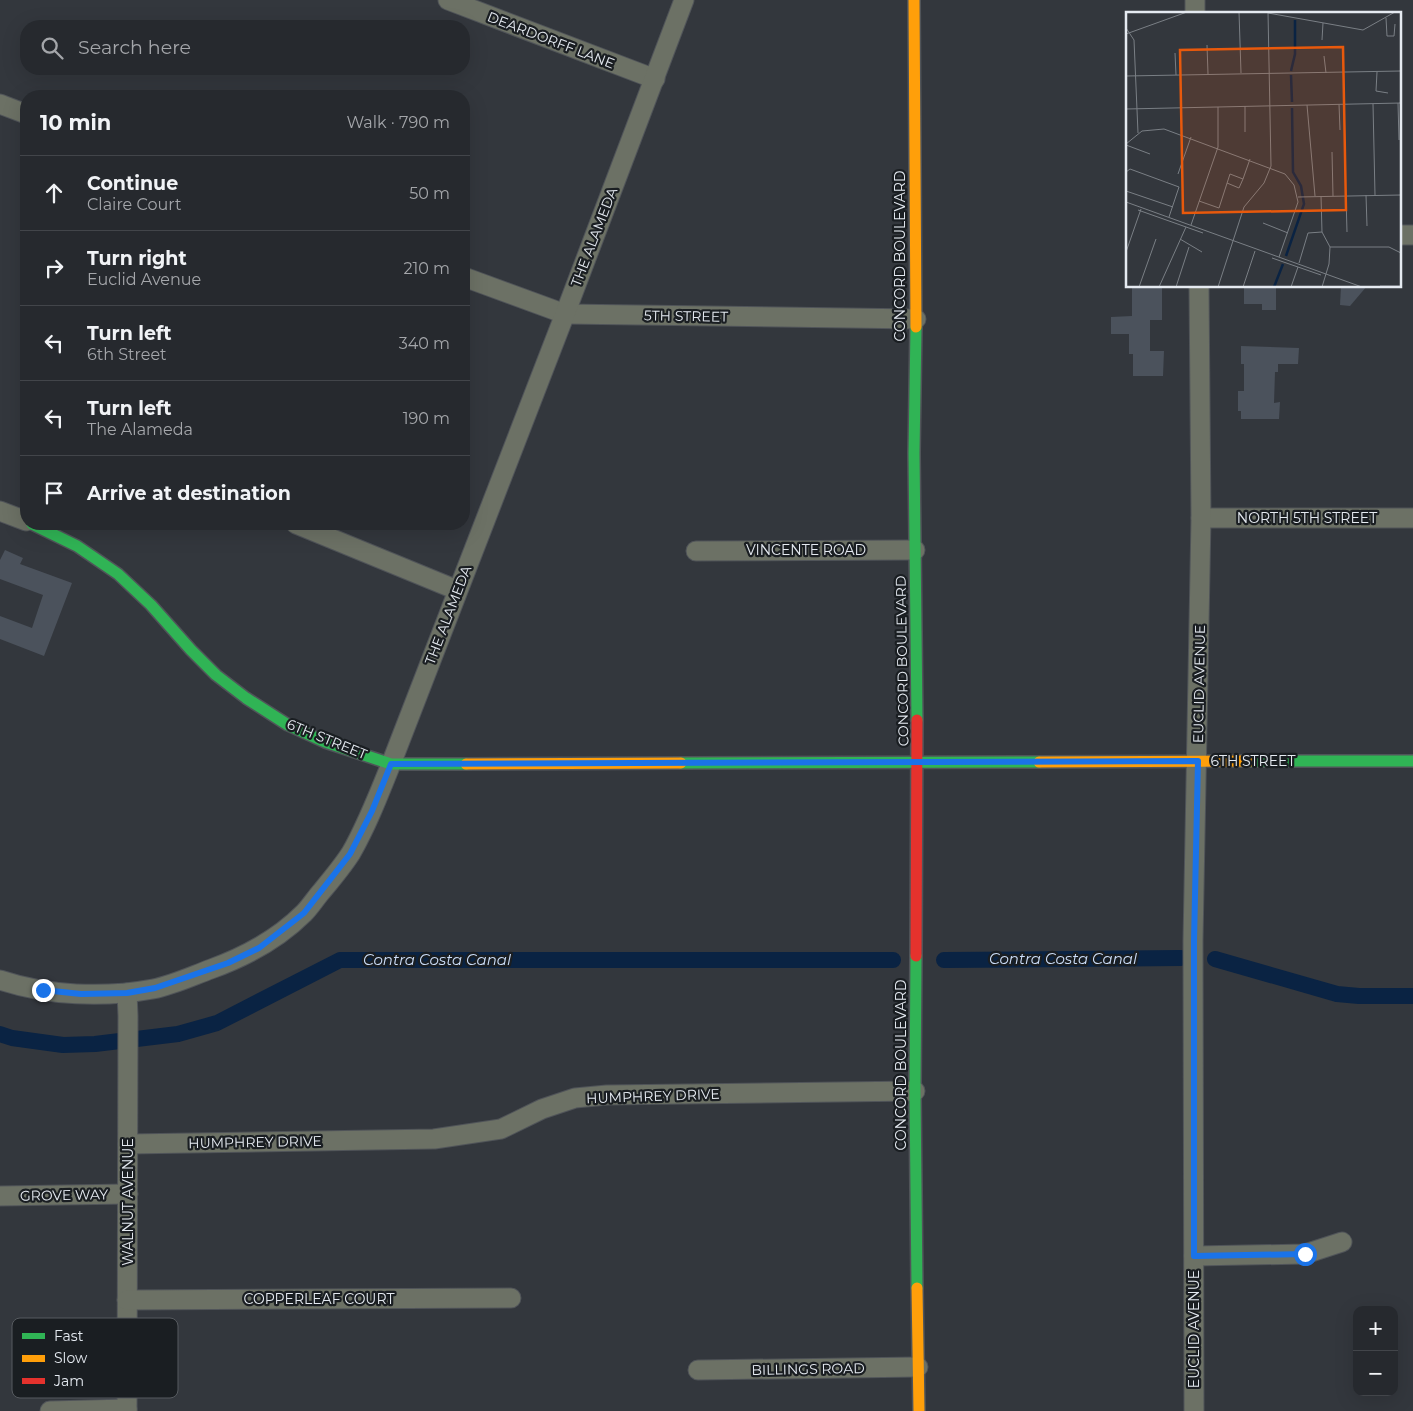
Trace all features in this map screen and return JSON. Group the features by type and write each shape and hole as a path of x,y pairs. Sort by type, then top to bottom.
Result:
{"street":[{"name":"DEARDORFF LANE","path":"448,0 655,79"},
{"name":"THE ALAMEDA","path":"0,980 43,990 72,993 127,993 155,988 228,963 259,948 304,913 350,854 372,811 391,764 684,0"},
{"name":"CONCORD BOULEVARD","path":"914,0 918,763 916,1091 919,1411"},
{"path":"0,104 20,112"},
{"path":"1400,235 1413,235"},
{"name":"5TH STREET","path":"470,279 565,314 916,319"},
{"name":"EUCLID AVENUE","path":"1194,1411 1194,941 1201,518 1199,288"},
{"path":"0,510 20,518"},
{"name":"NORTH 5TH STREET","path":"1201,518 1413,518"},
{"name":"6TH STREET","path":"45,530 78,546 110,567 143,596 205,665 249,701 289,726 340,747 391,764 1413,761"},
{"path":"311,530 457,590"},
{"name":"VINCENTE ROAD","path":"696,551 916,550"},
{"name":"WALNUT AVENUE","path":"127,993 127,1318"},
{"name":"HUMPHREY DRIVE","path":"128,1144 434,1139 501,1129 542,1109 574,1098 606,1095 916,1091"},
{"name":"GROVE WAY","path":"0,1196 128,1194"},
{"path":"1194,1256 1305,1254 1342,1242"},
{"name":"COPPERLEAF COURT","path":"127,1300 510,1298"},
{"name":"BILLINGS ROAD","path":"698,1370 918,1367"},
{"path":"50,1411 127,1410"}],"building":[{"path":"1132,288 1162,288 1162,320 1150,320 1150,351 1164,351 1163,376 1133,376 1133,354 1129,354 1129,334 1111,334 1111,317 1132,316"},
{"path":"1244,288 1276,288 1276,310 1262,310 1262,304 1244,304"},
{"path":"1341,288 1365,288 1350,306 1340,305"},
{"path":"1241,346 1299,348 1298,364 1278,364 1278,372 1275,372 1274,403 1280,402 1279,419 1241,419 1241,411 1238,411 1238,391 1244,391 1244,364 1241,364"},
{"path":"5,550 23,558 20,564 72,583 44,656 0,639 0,616 32,628 43,595 0,579 0,560"}],"waterway":[{"name":"Contra Costa Canal","path":"944,960 1181,958"},
{"name":"Contra Costa Canal","path":"1215,959 1337,994 1413,996"},
{"name":"Contra Costa Canal","path":"0,1034 12,1038 63,1045 95,1044 178,1034 217,1023 340,960 893,960"}],"traffic: fast":[{"path":"916,327 914,453 917,720"},
{"path":"44,530 77,546 118,574 151,605 216,675 246,698 288,725 325,742 391,764 466,764"},
{"path":"1251,761 1413,761"},
{"path":"681,763 1039,762"},
{"path":"916,956 917,1288"}],"traffic: slow":[{"path":"914,0 916,327"},
{"path":"1039,762 1251,761"},
{"path":"466,764 681,763"},
{"path":"917,1288 919,1411"}],"traffic: jam":[{"path":"916,956 917,720"}],"route":[{"path":"43,990 81,994 127,993 155,988 186,979 228,963 259,948 304,913 350,854 372,811 391,764 1198,761 1194,941 1194,1256 1305,1254"}]}
